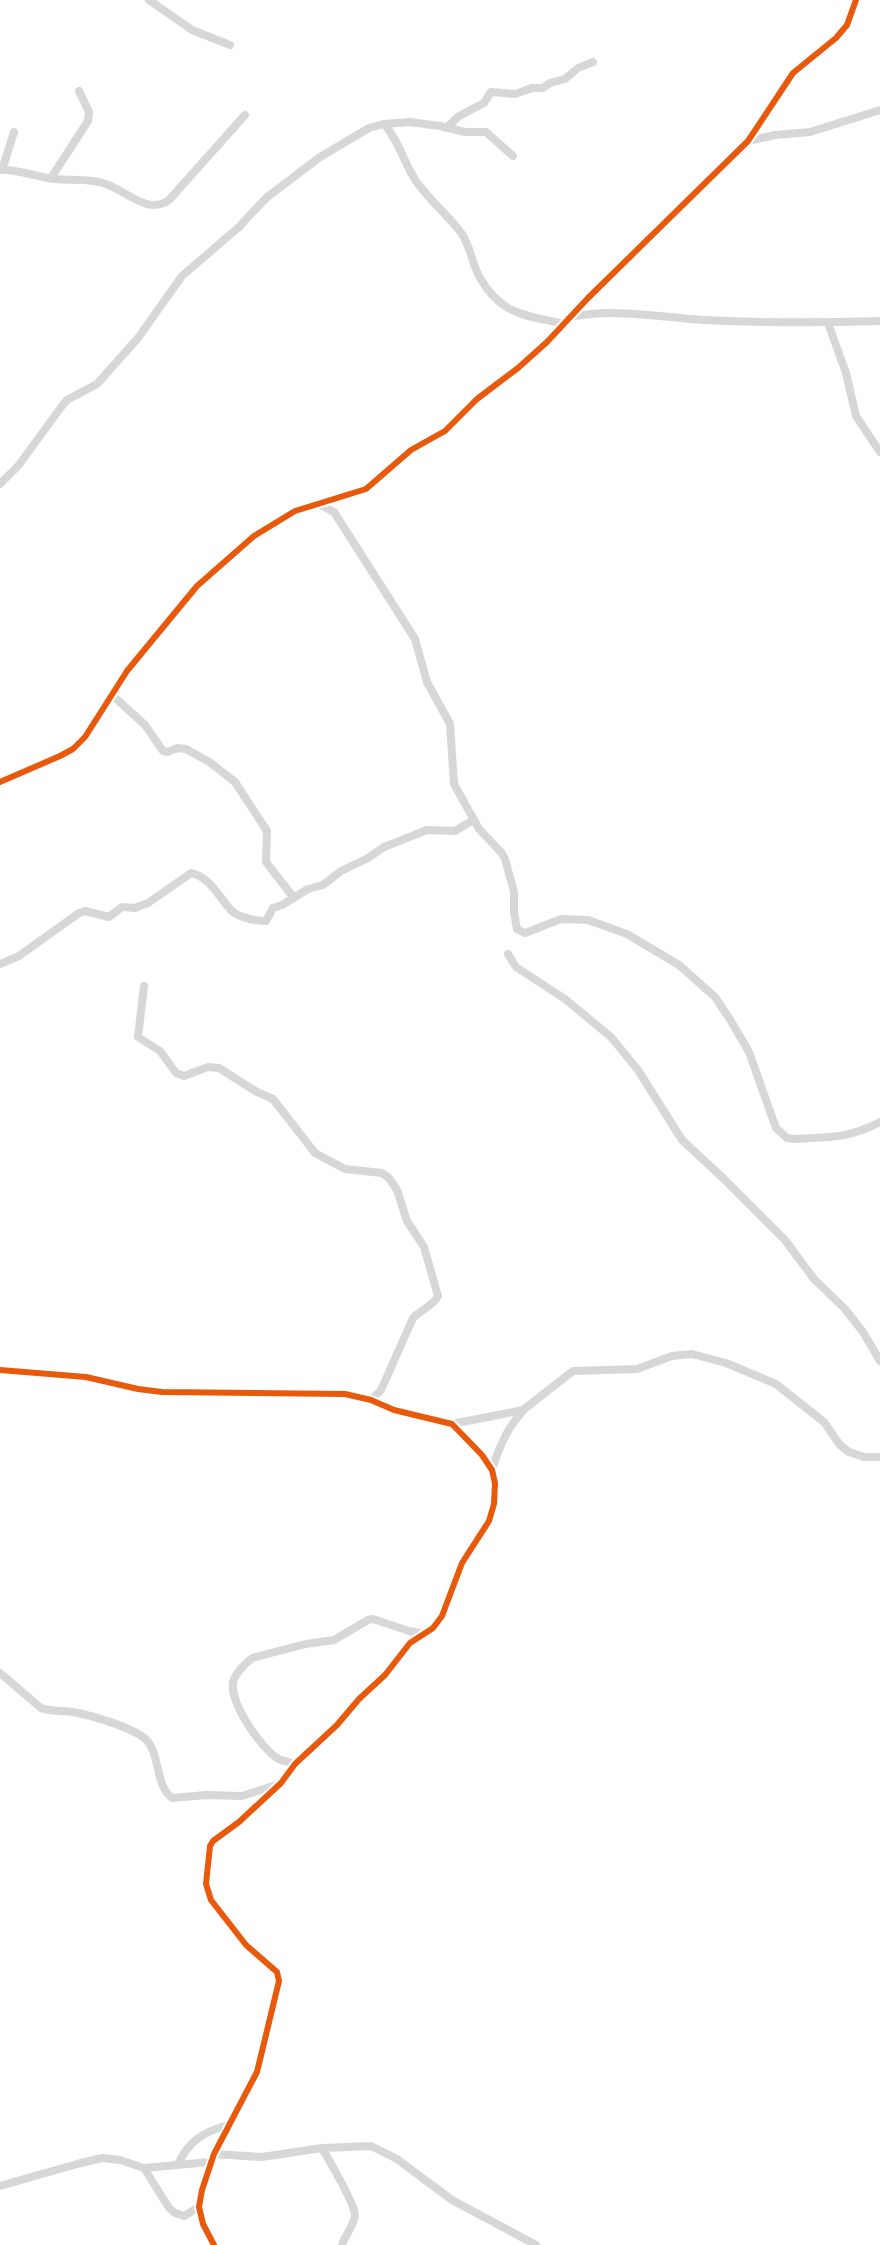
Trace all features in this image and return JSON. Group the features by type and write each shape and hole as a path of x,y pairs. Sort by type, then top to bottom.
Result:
{"street":[{"path":"149,0 192,30 230,45"},
{"path":"0,782 73,749 85,737 127,672 197,586 254,536 295,511 366,489 411,450 451,426 477,399 518,368 748,141 793,73 836,39 847,25 856,0"},
{"path":"446,128 459,116 484,103 491,92 515,94 532,88 543,88 550,83 565,79 578,68 592,62"},
{"path":"51,178 88,121 89,112 79,91"},
{"path":"748,141 775,135 810,132 880,110"},
{"path":"14,132 1,170 105,183 149,206 159,206 169,200 245,115"},
{"path":"0,484 18,466 62,406 68,400 97,384 138,338 182,276 239,227 266,198 320,157 369,128 410,122 465,132 486,132 513,156"},
{"path":"384,124 397,140 414,178 468,242 480,278 502,305 516,313 566,321 599,313 738,322 880,321"},
{"path":"828,323 843,363 856,416 880,452"},
{"path":"317,503 334,512 415,639 427,682 450,724 454,784 473,820 505,859 514,892 514,922 521,932 532,932 561,919 588,920 627,934 679,965 715,997 749,1053 780,1132 794,1139 844,1137 860,1133 880,1122"},
{"path":"112,695 145,725 163,751 186,749 211,763 235,782 267,831 266,862 294,898"},
{"path":"0,964 19,956 57,931 79,913 85,911 109,917 123,907 140,907 191,873 196,874 212,888 235,914 266,921 272,909 322,885 341,871 368,858 384,847 427,830 455,831 473,820"},
{"path":"508,954 516,968 565,999 611,1037 638,1070 682,1140 785,1240 814,1279 845,1309 863,1332 880,1360"},
{"path":"144,986 138,1037 160,1051 176,1073 184,1076 208,1067 219,1068 273,1100 315,1154 345,1169 382,1173 389,1178 397,1190 407,1221 424,1247 438,1296 414,1318 381,1390 371,1400"},
{"path":"492,1470 513,1421 523,1410 573,1371 637,1369 678,1355 692,1354 726,1364 776,1384 824,1422 840,1445 849,1452 864,1457 880,1457"},
{"path":"0,1370 86,1377 162,1392 345,1394 371,1400 394,1410 452,1424 523,1410"},
{"path":"214,2245 203,2224 199,2207 210,2162 257,2072 279,1976 246,1945 211,1900 206,1884 209,1849 213,1841 239,1822 281,1784 295,1764 337,1725 359,1699 385,1675 410,1643 425,1634 441,1616 462,1563 489,1521 494,1504 495,1483 492,1470 482,1455 452,1424"},
{"path":"295,1764 279,1759 271,1753 248,1725 233,1697 234,1680 252,1658 306,1644 334,1641 373,1619 425,1634"},
{"path":"0,1673 41,1708 49,1711 74,1712 107,1721 146,1739 151,1746 164,1788 172,1798 206,1795 242,1796 281,1784"},
{"path":"178,2164 186,2147 210,2130 228,2125"},
{"path":"214,2154 262,2157 322,2148 371,2146 397,2159 452,2200 536,2245"},
{"path":"322,2148 354,2206 353,2224 345,2234 342,2245"},
{"path":"0,2186 102,2158 120,2160 144,2168 210,2162"},
{"path":"144,2168 175,2213 184,2216 199,2207"}],"cycle path":[{"path":"0,782 73,749 85,737 127,671 197,586 254,536 295,511 366,489 411,450 445,431 477,399 518,368 547,342 588,298 748,141 793,73 836,38 847,25 856,0"},
{"path":"0,1370 86,1377 162,1392 345,1394 371,1400 394,1410 452,1424 482,1455 492,1470 495,1483 494,1504 489,1521 462,1563 442,1616 433,1628 410,1643 385,1675 359,1699 337,1725 295,1764 281,1783 210,1846 206,1884 211,1900 246,1945 277,1972 279,1981 257,2072 214,2154 202,2190 199,2207 203,2224 214,2245"}]}
